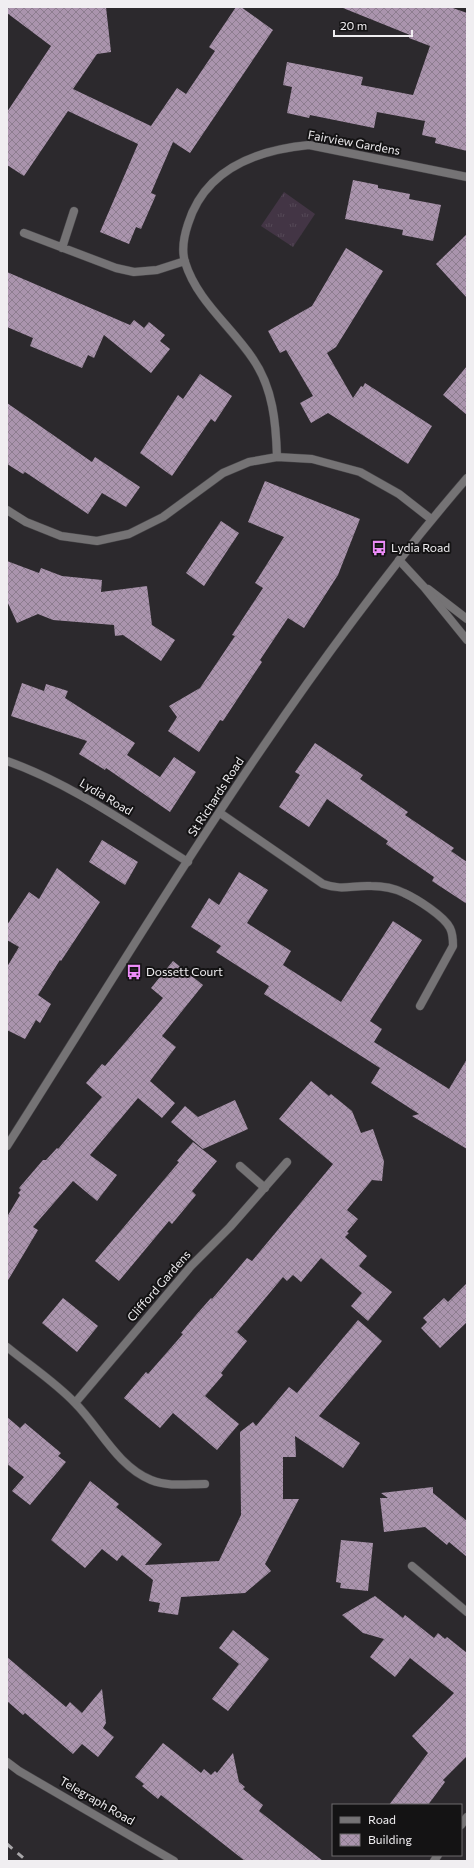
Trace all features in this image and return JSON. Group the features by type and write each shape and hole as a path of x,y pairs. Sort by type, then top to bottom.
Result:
{"street":[{"name":"Fairview Gardens","path":"276,457 276,431 272,399 266,386 253,359 210,307 195,286 185,261 183,239 192,211 208,186 232,166 259,154 284,148 309,145 467,177"},
{"path":"62,248 74,211"},
{"path":"24,233 116,268 134,272 157,270 185,261"},
{"path":"7,510 26,522 61,536 97,541 129,534 156,521 223,473 248,462 276,457 312,459 360,472 399,494 431,519"},
{"name":"St Richards Road","path":"7,1146 188,862 324,659 431,519 467,478"},
{"path":"399,560 424,586 467,640"},
{"path":"424,586 467,619"},
{"name":"Lydia Road","path":"7,761 29,769 59,783 188,862"},
{"path":"220,813 323,884 336,889 370,886 390,888 404,893 444,920 450,928 453,937 453,946 420,1006"},
{"name":"Clifford Gardens","path":"75,1403 191,1266 230,1227 287,1162"},
{"path":"240,1166 265,1188"},
{"path":"7,1347 75,1403 120,1457 135,1472 152,1481 169,1484 205,1484"},
{"path":"412,1566 467,1612"},
{"name":"Telegraph Road","path":"7,1762 19,1771 174,1861"}],"green space":[{"path":"284,192 315,214 293,247 261,226"}],"building":[{"path":"7,7 106,7 111,52 97,54 73,89 151,126 177,88 186,94 215,51 209,47 236,7 241,7 273,30 190,153 173,142 151,193 156,195 141,229 136,227 129,244 100,232 138,144 68,111 24,176 7,165 7,112 51,46 7,13"},
{"path":"343,7 450,7 467,13 467,151 435,143 436,138 422,135 425,121 377,112 374,128 310,115 309,118 287,113 292,87 283,85 287,62 363,77 361,85 413,95 430,46 409,38 410,35"},
{"path":"353,180 378,185 378,188 410,194 409,199 441,205 433,241 402,235 403,230 345,219"},
{"path":"467,234 467,298 436,264"},
{"path":"346,248 383,271 336,347 327,353 353,398 361,386 363,387 365,383 432,426 408,464 328,413 311,423 300,403 313,396 286,350 280,353 268,331 312,306"},
{"path":"7,272 130,325 134,320 144,328 149,322 165,335 160,341 170,349 151,373 104,335 94,358 88,355 82,368 30,346 33,338 7,327"},
{"path":"467,366 467,415 443,395"},
{"path":"200,374 232,396 215,422 211,419 172,476 140,453 178,395 183,399"},
{"path":"7,403 92,462 95,457 140,487 126,507 102,493 88,514 25,472 23,474 7,464"},
{"path":"265,481 360,519 338,575 304,628 288,618 260,660 262,662 223,721 220,720 199,752 168,731 177,717 169,706 200,688 235,636 232,635 263,588 255,583 284,537 248,522"},
{"path":"221,521 239,533 204,586 186,573"},
{"path":"7,561 39,573 41,568 62,576 102,580 101,592 147,586 152,625 175,640 161,661 123,635 115,636 114,625 53,620 38,614 17,623 7,601"},
{"path":"22,683 44,691 46,684 68,691 65,698 135,743 127,755 160,777 174,757 196,772 170,812 106,768 105,770 79,754 87,741 11,716"},
{"path":"315,743 363,775 360,779 408,812 405,815 454,848 451,851 467,862 467,904 432,881 434,877 386,844 388,841 327,799 309,827 279,807 300,775 295,772"},
{"path":"102,840 138,862 125,885 89,862"},
{"path":"57,868 100,902 38,995 51,1004 40,1023 36,1020 25,1039 7,1030 7,967 19,947 7,940 7,925 29,892 39,899"},
{"path":"239,872 268,890 247,923 291,951 283,965 341,1002 393,921 422,940 370,1021 382,1029 374,1042 449,1089 467,1059 467,1149 412,1116 419,1114 371,1083 380,1068 264,994 269,986 216,952 221,946 191,927 209,898 219,905"},
{"path":"173,961 203,985 162,1036 176,1047 150,1081 175,1103 162,1118 138,1098 90,1155 117,1175 97,1201 73,1181 33,1227 38,1230 7,1282 7,1217 20,1195 18,1193 21,1190 19,1188 43,1160 46,1160 57,1148 58,1149 102,1097 86,1083 102,1064 105,1066 163,998 151,988"},
{"path":"311,1081 329,1096 331,1094 352,1111 361,1133 373,1129 384,1161 382,1181 372,1180 347,1210 358,1219 347,1232 349,1233 345,1237 367,1256 359,1266 392,1292 368,1321 351,1306 362,1293 321,1258 301,1282 293,1275 287,1281 283,1277 237,1332 247,1341 221,1373 223,1375 205,1396 239,1424 217,1450 173,1413 160,1428 124,1398 146,1372 148,1374 183,1334 181,1333 196,1315 211,1298 212,1299 247,1258 252,1261 333,1164 279,1119"},
{"path":"235,1100 248,1129 203,1149 171,1122 185,1106 198,1117"},
{"path":"193,1142 217,1161 192,1191 196,1195 172,1224 169,1221 119,1281 95,1261 179,1162 177,1161"},
{"path":"467,1283 467,1322 440,1348 421,1328 427,1322 423,1318 444,1298 448,1302"},
{"path":"63,1298 98,1326 77,1352 42,1323"},
{"path":"358,1320 382,1341 319,1416 360,1443 343,1468 295,1436 296,1457 283,1457 283,1499 299,1499 265,1564 271,1571 245,1593 181,1597 178,1615 158,1612 160,1603 149,1601 153,1580 122,1555 117,1561 102,1549 85,1568 51,1540 90,1481 119,1504 116,1507 162,1544 145,1565 219,1561 241,1515 240,1432 253,1422 256,1426 289,1387 297,1393"},
{"path":"7,1417 20,1428 25,1423 61,1453 58,1456 66,1462 30,1505 12,1491 24,1477 7,1464"},
{"path":"433,1487 433,1493 467,1521 467,1557 449,1542 447,1545 425,1527 384,1532 380,1498 388,1498 381,1493"},
{"path":"341,1540 373,1543 368,1591 340,1588 341,1583 336,1582"},
{"path":"375,1596 403,1618 405,1615 434,1638 438,1633 445,1639 447,1637 467,1653 467,1756 443,1780 445,1782 429,1804 390,1804 428,1753 412,1736 454,1693 410,1658 395,1677 370,1657 384,1639 363,1633 342,1615"},
{"path":"233,1630 269,1659 228,1711 212,1699 239,1664 219,1648"},
{"path":"7,1657 66,1707 70,1702 82,1713 102,1689 106,1723 103,1728 114,1737 98,1757 82,1744 73,1754 25,1713 23,1715 7,1701"},
{"path":"163,1743 201,1773 204,1769 211,1775 215,1771 217,1773 233,1753 239,1782 245,1787 243,1789 263,1805 259,1811 323,1861 245,1861 161,1795 158,1799 142,1786 144,1784 135,1777"}],"railway":[{"path":"7,1844 27,1861"}],"place":[{"name":"Lydia Road","path":"379,548"},
{"name":"Dossett Court","path":"134,972"}]}
